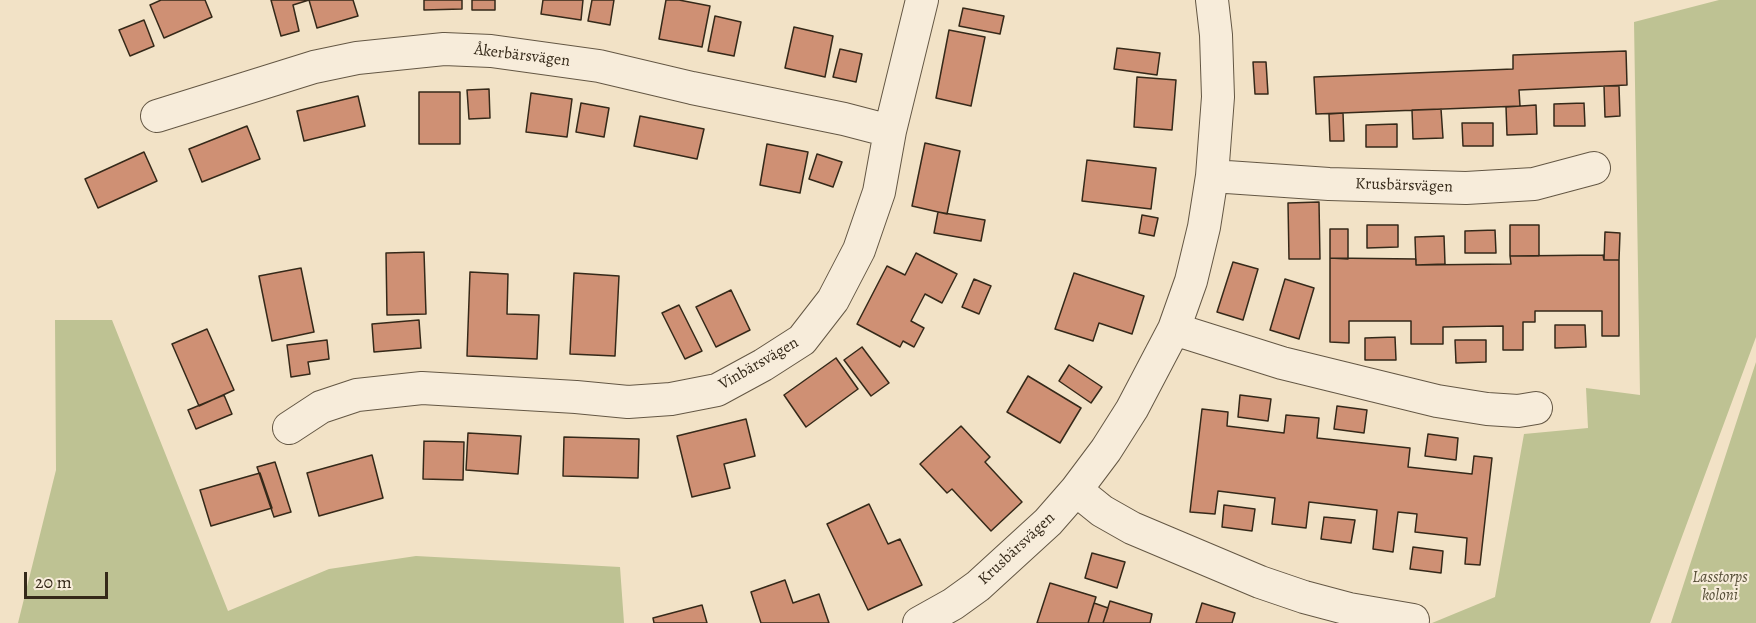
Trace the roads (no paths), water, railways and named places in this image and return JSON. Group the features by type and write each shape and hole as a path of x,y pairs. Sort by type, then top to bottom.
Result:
{"street":[{"name":"Vinbärsvägen","path":"289,428 321,408 357,395 422,388 627,402 671,399 717,390 802,340 833,300 860,250 879,192 890,131 922,0"},
{"name":"Krusbärsvägen","path":"919,623 961,614 978,585 1048,522 1076,490 1106,450 1132,409 1174,329 1191,281 1204,227 1212,176 1218,97 1216,35 1212,0"},
{"name":"Åkerbärsvägen","path":"157,116 314,67 357,58 444,49 491,51 599,66 890,131"},
{"name":"Krusbärsvägen","path":"1212,176 1329,184 1466,188 1534,184 1594,168"},
{"path":"1174,329 1282,363 1437,401 1487,409 1518,411 1536,408"},
{"path":"1076,490 1102,511 1132,528 1260,582 1349,609 1413,620"}],"park label":[{"name":"Lasstorps koloni","path":"1720,587"}]}
